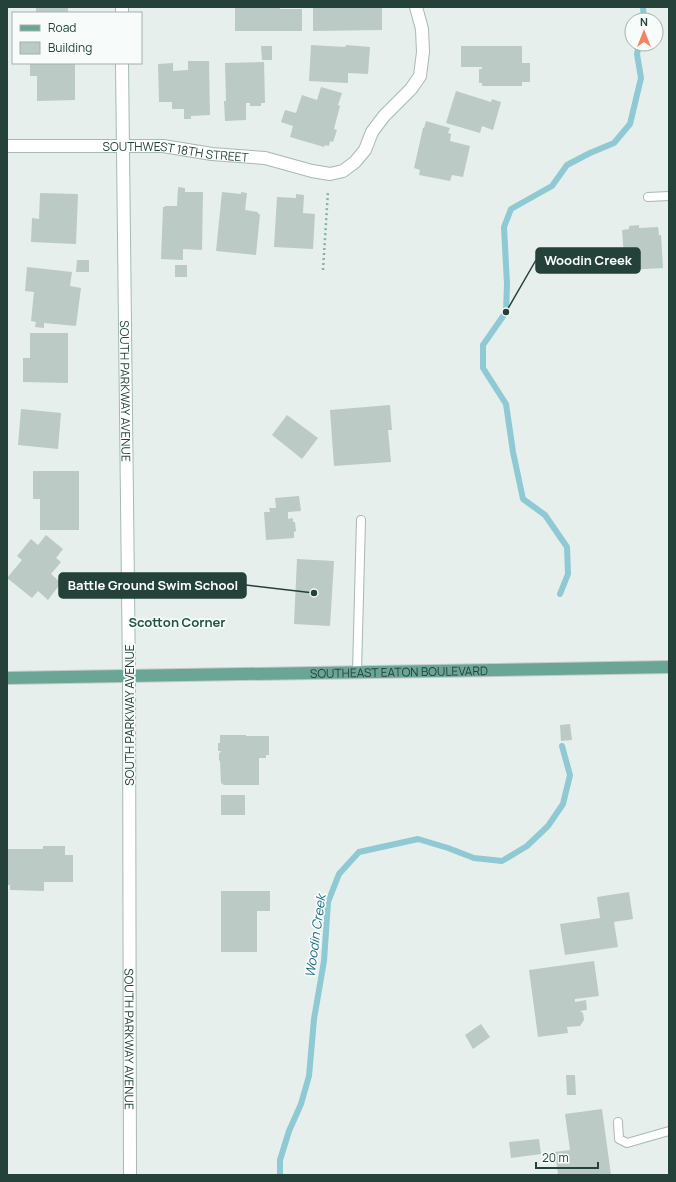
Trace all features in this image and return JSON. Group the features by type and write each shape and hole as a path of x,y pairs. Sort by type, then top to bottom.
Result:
{"main road":[{"name":"SOUTHEAST EATON BOULEVARD","path":"7,678 669,666"}],"street":[{"name":"SOUTHWEST 18TH STREET","path":"7,146 163,146 212,154 266,158 312,171 330,174 342,171 355,162 365,150 372,132 384,116 411,89 420,76 423,52 422,29 416,7"},
{"name":"SOUTH PARKWAY AVENUE","path":"122,64 129,676 130,1175"}],"lane":[{"path":"648,197 669,196"},
{"path":"356,671 361,520"},
{"path":"618,1122 618,1139 627,1143 669,1131"}],"path":[{"path":"323,270 330,174"}],"building":[{"path":"36,7 68,7 68,12 36,12"},
{"path":"235,7 280,7 280,9 302,9 302,31 235,31"},
{"path":"313,7 382,7 382,30 313,31"},
{"path":"311,45 370,47 368,74 348,73 348,83 309,81"},
{"path":"261,46 272,46 272,60 262,60"},
{"path":"461,46 522,46 522,63 530,63 530,82 522,82 522,86 482,86 482,83 479,83 479,69 482,69 482,67 461,67"},
{"path":"188,61 209,61 210,115 191,116 191,119 184,119 184,109 172,109 172,102 159,102 158,64 173,63 173,71 188,70"},
{"path":"264,62 265,103 261,103 261,106 250,106 250,103 246,103 246,120 225,121 225,63"},
{"path":"30,64 75,64 75,100 37,101 37,76 30,76"},
{"path":"321,87 342,93 338,105 340,106 334,129 337,130 333,142 330,141 329,146 325,145 324,147 290,137 293,126 281,122 285,110 296,113 302,95 317,100"},
{"path":"456,91 491,102 492,99 501,102 493,130 482,126 480,133 446,123"},
{"path":"426,121 450,128 448,133 451,134 450,141 470,146 463,177 452,175 450,181 419,175 420,170 414,168"},
{"path":"178,187 185,188 185,192 203,192 202,250 183,249 183,260 161,259 163,207 177,206"},
{"path":"222,192 241,194 241,192 247,193 245,210 258,212 258,214 260,214 256,255 216,251"},
{"path":"40,193 78,194 76,244 31,242 32,218 39,219"},
{"path":"296,194 304,195 303,213 315,214 313,249 274,247 277,197 296,198"},
{"path":"639,225 639,228 658,227 659,235 661,235 663,268 625,269 622,230 629,229 629,226"},
{"path":"77,260 89,260 89,272 76,272"},
{"path":"175,265 187,265 187,277 175,277"},
{"path":"27,267 72,272 70,286 81,288 76,326 44,323 44,328 35,327 36,322 31,321 34,292 25,291"},
{"path":"30,333 68,333 68,383 23,382 23,358 30,358"},
{"path":"390,405 392,430 388,430 391,462 334,466 330,410"},
{"path":"21,409 61,413 58,449 18,445"},
{"path":"287,415 318,438 302,459 272,435"},
{"path":"33,471 79,471 79,530 40,530 40,499 33,499"},
{"path":"299,496 301,511 288,512 288,519 293,518 293,522 295,522 296,531 294,532 294,538 266,540 264,512 270,512 269,508 276,508 275,498"},
{"path":"46,535 63,549 56,558 61,562 51,574 61,583 48,600 38,591 32,598 7,578 22,560 17,556 31,539 38,545"},
{"path":"297,559 334,561 330,626 294,624"},
{"path":"570,724 572,740 561,741 560,725"},
{"path":"220,735 269,736 269,755 266,755 266,758 259,758 259,785 224,785 221,783 219,754 221,751 218,751"},
{"path":"221,795 245,795 245,815 221,815"},
{"path":"43,846 65,846 65,855 73,855 73,882 44,882 44,891 10,890 10,885 7,885 7,849 43,849"},
{"path":"221,891 270,891 270,911 257,911 257,952 221,952"},
{"path":"629,892 633,919 614,922 618,947 565,955 560,924 600,918 597,897"},
{"path":"594,961 599,996 575,999 575,1002 586,1000 587,1010 580,1011 583,1013 584,1020 580,1026 567,1027 568,1033 538,1037 529,970"},
{"path":"481,1024 490,1037 473,1049 465,1035"},
{"path":"566,1075 575,1075 576,1095 567,1095"},
{"path":"602,1109 611,1175 558,1175 555,1152 570,1150 565,1114"},
{"path":"539,1139 541,1154 511,1158 509,1142"}],"waterway":[{"name":"Woodin Creek","path":"643,7 643,12"},
{"name":"Woodin Creek","path":"560,594 568,574 567,547 545,515 523,499 513,452 506,404 483,368 483,345 506,312 507,284 504,227 511,209 552,186 567,165 614,143 630,124 641,78 637,52"},
{"name":"Woodin Creek","path":"280,1175 280,1160 289,1131 301,1104 309,1076 314,1019 324,961 328,902 339,874 359,852 418,839 474,858 502,861 527,846 548,826 563,804 570,775 562,746"}],"place":[{"name":"Woodin Creek","path":"506,312"},
{"name":"Battle Ground Swim School","path":"314,593"}],"district":[{"name":"Scotton Corner","path":"177,622"}]}
